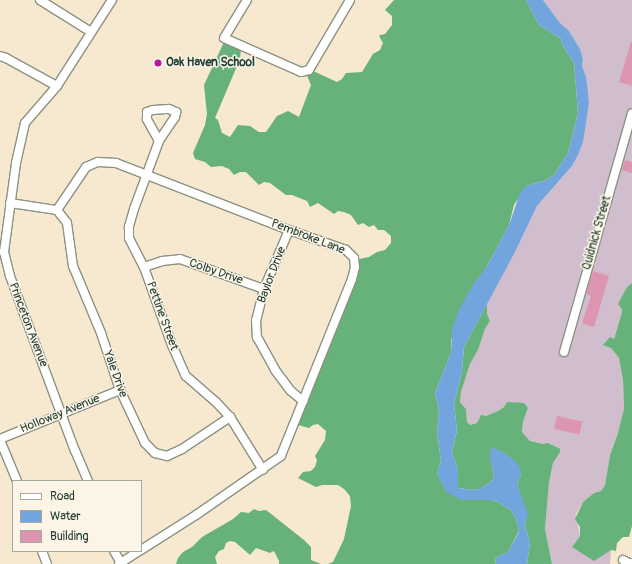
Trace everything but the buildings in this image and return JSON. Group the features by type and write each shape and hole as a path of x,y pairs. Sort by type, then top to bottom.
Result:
{"street":[{"path":"40,0 91,32"},
{"name":"Princeton Avenue","path":"88,480 75,451 10,276 4,252 20,138 25,122 48,98 57,86 112,0"},
{"path":"246,0 224,38 301,72 309,70 350,0"},
{"path":"0,56 57,86"},
{"name":"Quidnick Street","path":"564,352 632,114"},
{"name":"Pettine Street","path":"159,141 129,227 129,238 144,267 172,345 186,376 216,402 230,417 263,470"},
{"name":"Pembroke Lane","path":"57,210 86,167 98,162 116,163 148,174 289,230 346,250 354,258 355,267 352,279 281,456 263,470 142,549"},
{"path":"10,203 57,210"},
{"name":"Yale Drive","path":"57,210 67,223 73,266 101,333 120,390 145,442 155,453 167,456 182,449 230,417"},
{"name":"Baylor Drive","path":"289,230 264,289 256,320 257,337 275,370 290,391 303,401"},
{"name":"Colby Drive","path":"144,267 162,261 180,259 264,289"},
{"name":"Holloway Avenue","path":"0,440 120,390"},
{"path":"0,440 17,480"},
{"path":"42,552 47,564"},
{"path":"114,552 120,563"},
{"name":"Pembroke Lane","path":"120,563 137,552"},
{"path":"623,560 632,564"}],"shaded area":[{"path":"543,0 632,0 632,283 627,287 622,312 611,348 619,358 623,380 624,409 610,455 605,485 601,491 594,493 583,502 576,514 580,536 572,547 611,550 610,564 552,564 545,529 549,483 553,463 543,444 530,441 522,432 523,422 528,409 517,403 507,402 504,407 498,411 486,416 477,423 470,425 467,422 466,409 460,402 461,392 470,364 478,350 485,329 490,321 487,314 487,304 500,276 515,252 537,206 572,166 583,142 586,77 582,66 583,59 580,49 569,31 560,23"}],"green space":[{"path":"394,0 526,0 539,25 560,38 564,48 574,63 578,113 568,153 554,175 546,180 526,186 514,205 509,225 451,340 451,353 435,393 439,410 437,432 441,461 437,474 462,500 491,500 498,502 511,510 517,521 519,531 508,552 495,558 496,564 328,564 333,562 344,539 351,506 350,496 338,485 322,485 316,487 298,478 303,472 311,471 315,467 317,460 315,456 325,440 326,431 318,424 309,428 294,424 355,260 369,257 377,252 385,250 391,243 391,236 384,230 378,230 374,225 369,227 363,223 358,225 351,215 344,212 338,211 334,214 318,203 310,207 307,201 292,195 286,195 270,183 264,182 259,185 246,172 240,172 234,175 229,169 222,166 211,167 205,162 195,159 193,153 205,125 207,114 204,85 224,42 241,48 240,59 215,118 218,120 222,133 230,137 238,125 250,126 259,132 266,132 277,116 288,111 299,117 311,85 305,71 309,69 337,82 342,79 346,73 362,72 373,54 380,50 383,43 379,36 385,34 392,25 392,16 385,10"},
{"path":"632,283 632,526 629,537 623,537 617,543 616,551 611,550 594,561 572,547 580,536 580,527 575,519 583,502 594,493 601,491 605,485 610,455 624,409 623,380 619,358 611,348 603,345 610,337 614,339 622,312 622,309 618,304 627,287"},
{"path":"487,304 487,314 490,321 485,329 478,350 470,364 461,392 460,402 466,409 467,422 470,425 477,423 481,415 486,416 498,411 504,407 507,402 524,403 528,408 523,422 522,432 530,441 543,444 548,443 560,449 560,452 553,463 549,483 545,529 552,564 527,564 530,543 525,526 527,513 517,485 521,474 490,458 494,474 493,480 480,489 474,490 458,488 458,469 452,453 457,430 454,404 462,372 464,347"},
{"path":"254,509 259,511 266,510 304,540 311,547 311,560 321,564 279,564 274,551 270,553 256,548 250,555 235,542 230,541 226,543 224,549 219,551 215,557 217,564 176,564 178,558 183,552 192,547 202,537 233,519 241,512 249,513"}],"water":[{"path":"526,0 543,0 560,23 569,31 580,49 583,59 582,66 586,77 589,103 583,142 578,155 572,166 537,206 515,252 464,347 462,372 454,404 457,430 452,453 458,469 458,488 474,490 480,489 493,480 494,474 490,459 491,447 503,452 515,461 520,468 521,474 517,485 528,513 525,526 530,543 527,564 496,564 495,558 508,552 519,532 517,521 511,510 498,502 491,500 462,500 446,492 437,474 441,461 437,432 439,410 435,393 451,353 452,329 460,308 474,283 486,268 509,225 520,193 526,186 546,180 554,175 568,153 578,113 574,63 564,48 560,38 539,25"}],"place":[{"name":"Oak Haven School","path":"158,63"}]}
